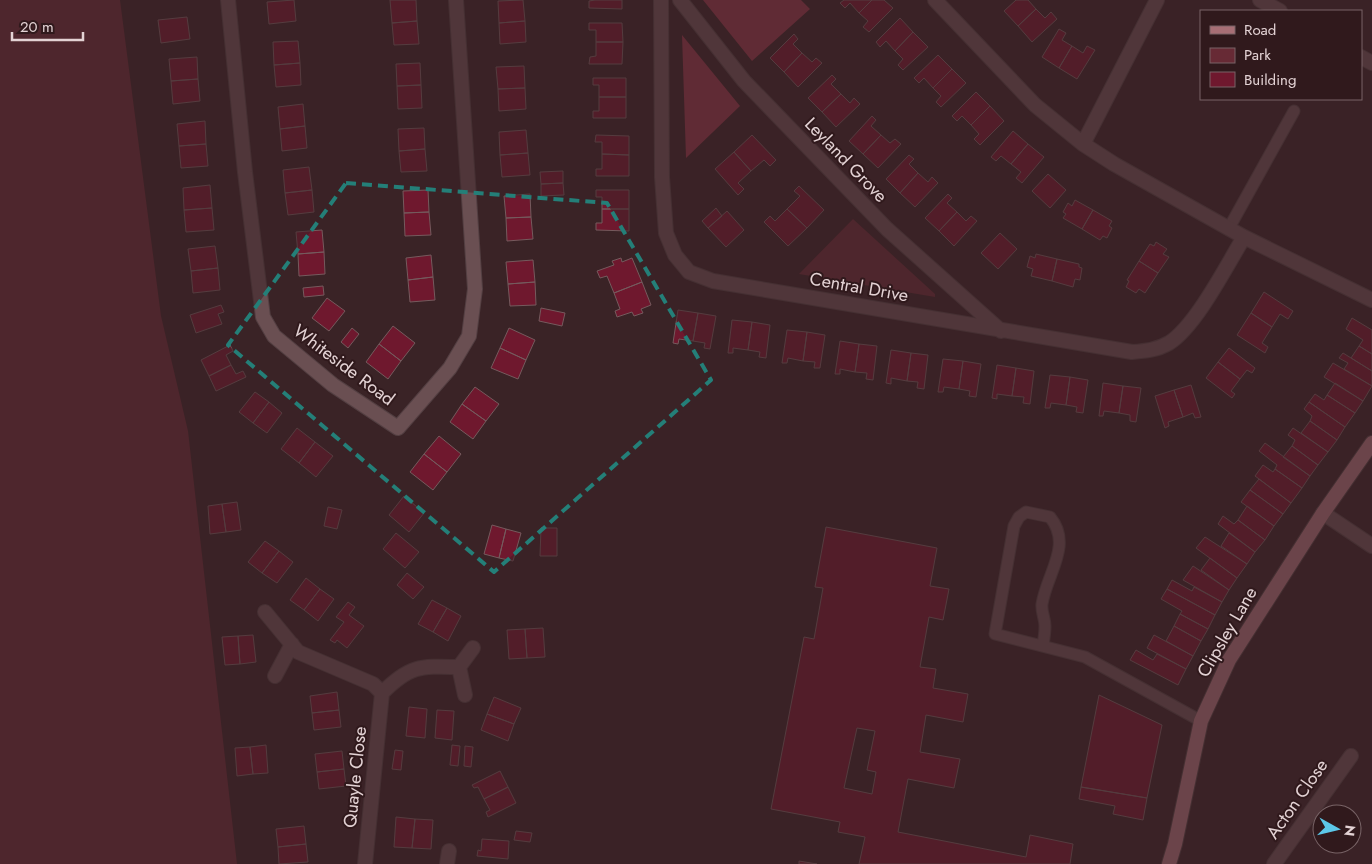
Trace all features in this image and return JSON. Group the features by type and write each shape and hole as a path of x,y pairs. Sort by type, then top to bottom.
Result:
{"main road":[{"name":"Clipsley Lane","path":"1169,864 1176,844 1202,721 1229,660 1323,513 1372,443"}],"street":[{"name":"Whiteside Road","path":"228,0 245,172 263,317 274,336 326,378 398,428 450,368 468,336 474,298 475,289 456,0"},
{"name":"Central Drive","path":"660,0 662,176 666,233 675,255 689,272 713,281 1132,352 1159,348 1178,337 1188,326 1244,237"},
{"name":"Leyland Grove","path":"680,0 744,81 880,222 1001,330"},
{"path":"935,0 1035,105 1083,144 1114,164 1244,237 1372,300"},
{"path":"1083,144 1157,0"},
{"path":"1260,0 1278,10"},
{"path":"1323,513 1372,546"},
{"path":"265,612 298,652 373,684 382,693 400,675 424,667 459,667"},
{"path":"275,676 292,644"},
{"path":"459,667 474,648"},
{"path":"459,667 465,695"},
{"name":"Quayle Close","path":"365,864 382,693"},
{"name":"Acton Close","path":"1274,864 1351,756"}],"lane":[{"path":"1229,228 1294,111"},
{"path":"1043,646 1045,625 1042,603 1059,550 1061,536 1050,517 1026,512 1019,517 1014,526 995,634 1084,658 1202,721"}],"highlighted area":[{"path":"346,183 607,203 711,380 494,572 228,345"}],"green space":[{"path":"0,0 120,0 161,316 188,431 237,864 0,864"},
{"path":"853,219 935,294 935,297 799,274"}],"shaded area":[{"path":"703,0 801,0 810,9 752,61"},
{"path":"682,35 740,106 686,158"}],"building":[{"path":"294,0 296,21 269,24 267,2"},
{"path":"390,0 416,0 417,21 392,23"},
{"path":"523,0 525,21 499,23 498,1"},
{"path":"622,0 622,9 589,8 589,1"},
{"path":"844,0 872,0 859,13 850,3 845,8 840,3"},
{"path":"872,0 884,0 893,8 869,32 863,27 868,21 859,13"},
{"path":"1016,0 1028,0 1036,9 1018,26 1004,11"},
{"path":"1036,9 1045,18 1051,12 1057,19 1032,42 1018,26"},
{"path":"187,17 190,39 161,43 158,20"},
{"path":"900,18 913,32 895,51 886,41 880,47 876,42"},
{"path":"417,21 419,44 394,45 392,23"},
{"path":"525,21 526,42 500,44 499,23"},
{"path":"589,23 622,23 623,42 596,42 596,30 589,30"},
{"path":"1059,29 1066,33 1062,40 1072,46 1059,68 1042,57"},
{"path":"913,32 928,47 903,70 898,65 903,59 895,51"},
{"path":"794,34 798,39 793,44 802,53 784,72 770,58"},
{"path":"298,41 300,63 274,65 273,42"},
{"path":"596,42 623,42 622,64 589,64 590,57 596,56"},
{"path":"1072,46 1083,53 1087,46 1095,50 1077,79 1059,68"},
{"path":"802,53 812,62 816,58 822,63 798,87 784,72"},
{"path":"938,55 952,69 933,88 924,78 919,83 914,78"},
{"path":"197,57 198,79 171,81 169,59"},
{"path":"300,63 301,85 276,87 274,65"},
{"path":"420,63 421,85 397,86 396,64"},
{"path":"524,66 525,88 498,89 496,67"},
{"path":"952,69 966,83 941,107 936,102 941,96 933,88"},
{"path":"832,75 836,79 831,84 841,94 822,112 808,98"},
{"path":"593,78 626,78 626,97 599,97 599,85 593,85"},
{"path":"198,79 200,101 173,104 171,81"},
{"path":"421,85 422,108 398,109 397,86"},
{"path":"525,88 526,109 499,111 498,89"},
{"path":"976,92 990,106 971,125 962,116 957,121 952,116"},
{"path":"841,94 850,103 854,98 860,104 836,127 822,112"},
{"path":"599,97 626,97 626,118 593,118 593,111 599,111"},
{"path":"303,104 305,126 280,129 278,107"},
{"path":"990,106 1004,121 980,145 974,139 979,134 971,125"},
{"path":"872,116 876,120 871,126 881,135 863,154 849,141"},
{"path":"205,121 206,144 179,146 177,124"},
{"path":"305,126 307,148 282,151 280,129"},
{"path":"424,128 425,149 399,151 398,129"},
{"path":"526,130 528,153 500,155 499,132"},
{"path":"1013,131 1028,144 1011,164 1001,156 996,161 991,157"},
{"path":"596,135 629,136 629,155 602,154 602,142 595,142"},
{"path":"752,135 776,160 770,166 764,160 751,171 734,152"},
{"path":"881,135 890,143 895,139 901,144 878,168 863,154"},
{"path":"206,144 208,166 181,168 179,146"},
{"path":"1028,144 1044,157 1022,183 1016,178 1021,172 1011,164"},
{"path":"425,149 427,171 401,172 399,151"},
{"path":"734,152 751,171 738,183 744,189 738,195 715,169"},
{"path":"528,153 530,175 502,177 500,155"},
{"path":"602,154 629,155 629,176 596,176 596,169 602,169"},
{"path":"909,155 914,159 909,164 918,173 900,193 886,179"},
{"path":"309,167 312,190 285,193 283,170"},
{"path":"563,171 563,183 541,184 540,172"},
{"path":"918,173 928,182 932,177 938,183 915,207 900,193"},
{"path":"1048,174 1066,190 1050,208 1032,191"},
{"path":"563,183 564,195 541,196 541,184"},
{"path":"210,185 212,208 184,210 183,188"},
{"path":"799,186 824,210 807,228 787,209 800,196 794,191"},
{"path":"312,190 314,212 288,215 285,193"},
{"path":"428,190 429,212 404,213 403,191"},
{"path":"596,190 629,190 629,209 602,209 602,197 596,197"},
{"path":"530,194 531,217 506,218 504,196"},
{"path":"948,194 952,198 947,203 957,212 939,231 925,218"},
{"path":"1075,200 1093,210 1082,229 1063,218 1066,214 1063,212 1068,203 1072,206"},
{"path":"212,208 214,230 186,232 184,210"},
{"path":"716,208 722,216 708,228 702,221"},
{"path":"602,209 629,209 629,231 596,230 596,223 602,223"},
{"path":"787,209 807,228 788,246 764,222 770,216 775,221"},
{"path":"1093,210 1112,221 1109,226 1112,228 1107,238 1103,236 1100,240 1082,229"},
{"path":"727,211 744,230 726,247 708,228"},
{"path":"429,212 431,235 405,236 404,213"},
{"path":"957,212 966,221 971,216 977,221 954,246 939,231"},
{"path":"531,217 533,239 507,241 506,218"},
{"path":"322,230 324,252 298,254 296,232"},
{"path":"1000,233 1017,249 998,269 981,253"},
{"path":"1156,242 1167,249 1163,254 1169,257 1158,273 1139,261 1150,244 1154,246"},
{"path":"215,246 218,268 191,271 188,249"},
{"path":"324,252 325,274 299,276 298,254"},
{"path":"1036,254 1057,259 1052,281 1031,276 1033,269 1027,267 1030,256 1035,258"},
{"path":"431,255 433,277 408,280 406,258"},
{"path":"621,258 622,262 632,258 642,282 614,293 607,276 600,278 597,271 614,265 612,261"},
{"path":"1057,259 1079,264 1079,267 1082,268 1080,280 1075,279 1073,287 1052,281"},
{"path":"533,260 535,282 508,284 506,262"},
{"path":"1139,261 1158,273 1145,293 1139,289 1136,293 1126,287 1129,281 1127,280"},
{"path":"218,268 220,290 193,293 191,271"},
{"path":"433,277 435,300 410,302 408,280"},
{"path":"535,282 536,305 510,306 508,284"},
{"path":"642,282 651,305 641,309 643,313 634,316 632,312 617,317 615,311 620,309 614,293"},
{"path":"323,286 324,295 304,297 303,288"},
{"path":"1264,292 1293,311 1288,319 1280,314 1272,327 1251,313"},
{"path":"327,298 345,311 329,331 312,318"},
{"path":"221,305 224,312 218,314 222,324 196,333 190,315"},
{"path":"541,308 565,313 562,326 539,321"},
{"path":"678,310 698,313 693,341 679,339 678,344 673,343"},
{"path":"698,313 716,316 710,349 704,348 705,343 693,341"},
{"path":"1251,313 1272,327 1262,343 1268,347 1265,353 1237,335"},
{"path":"1352,318 1372,330 1372,354 1359,346 1363,340 1346,329"},
{"path":"732,320 752,322 748,350 733,348 733,353 728,353"},
{"path":"752,322 770,325 766,358 759,357 760,352 748,350"},
{"path":"393,326 415,343 401,361 379,344"},
{"path":"352,328 359,334 348,348 341,342"},
{"path":"509,328 535,340 526,360 500,348"},
{"path":"787,330 807,332 803,361 788,358 787,363 782,363"},
{"path":"807,332 825,335 820,368 814,368 815,362 803,361"},
{"path":"840,341 859,344 855,372 840,369 840,374 835,374"},
{"path":"379,344 401,361 388,379 366,362"},
{"path":"859,344 877,346 873,380 866,379 867,373 855,372"},
{"path":"230,345 233,351 226,355 231,365 209,376 201,360"},
{"path":"1359,346 1372,354 1372,371 1351,358"},
{"path":"500,348 526,360 518,379 491,368"},
{"path":"1229,348 1255,368 1252,373 1247,370 1240,379 1218,362"},
{"path":"891,350 911,353 907,381 891,378 891,384 886,383"},
{"path":"911,353 928,355 924,389 917,388 918,382 907,381"},
{"path":"1343,353 1372,371 1372,386 1344,369 1348,363 1339,358"},
{"path":"943,359 963,361 959,389 944,387 943,392 938,392"},
{"path":"963,361 981,364 976,397 969,396 970,391 959,389"},
{"path":"1218,362 1240,379 1231,391 1235,394 1232,398 1206,378"},
{"path":"1333,363 1372,386 1363,401 1324,377"},
{"path":"231,365 236,374 243,371 246,377 216,391 209,376"},
{"path":"997,365 1016,368 1012,396 997,394 997,399 992,398"},
{"path":"1016,368 1034,371 1030,404 1023,403 1024,397 1012,396"},
{"path":"1050,375 1070,377 1066,405 1051,403 1050,408 1045,408"},
{"path":"1070,377 1088,380 1083,413 1076,412 1077,407 1066,405"},
{"path":"1103,383 1123,386 1119,413 1104,411 1103,416 1099,416"},
{"path":"1335,383 1363,401 1355,413 1327,395"},
{"path":"1191,385 1201,417 1195,418 1193,413 1183,417 1174,390"},
{"path":"1123,386 1141,388 1136,422 1130,421 1130,415 1119,413"},
{"path":"475,387 499,404 486,421 462,404"},
{"path":"1174,390 1183,417 1168,422 1169,426 1165,428 1155,396"},
{"path":"255,392 269,402 253,423 239,412"},
{"path":"1315,394 1324,400 1327,395 1355,413 1345,427 1309,402"},
{"path":"269,402 282,413 267,433 253,423"},
{"path":"1309,402 1345,427 1337,440 1310,421 1312,416 1304,409"},
{"path":"462,404 486,421 473,439 450,422"},
{"path":"1310,421 1337,440 1328,452 1301,433"},
{"path":"297,428 315,442 299,463 281,449"},
{"path":"1293,428 1328,452 1318,465 1292,446 1295,440 1288,435"},
{"path":"439,436 461,454 447,472 424,454"},
{"path":"315,442 333,456 316,477 299,463"},
{"path":"1265,443 1310,476 1302,488 1275,469 1277,465 1259,451"},
{"path":"1292,446 1318,465 1310,476 1283,457"},
{"path":"424,454 447,472 433,490 410,472"},
{"path":"1263,465 1273,472 1275,469 1302,488 1291,503 1255,476"},
{"path":"1259,479 1291,503 1283,514 1250,490"},
{"path":"1250,490 1283,514 1274,526 1241,502"},
{"path":"404,496 424,513 409,532 389,515"},
{"path":"237,502 241,530 226,532 222,504"},
{"path":"222,504 226,532 210,534 208,506"},
{"path":"1247,506 1274,526 1265,540 1238,520"},
{"path":"328,507 342,510 337,529 324,526"},
{"path":"1223,516 1234,524 1238,520 1265,540 1255,552 1218,524"},
{"path":"492,525 506,529 499,558 484,554"},
{"path":"826,527 937,548 930,586 949,589 943,620 929,617 920,667 936,669 933,688 968,694 963,722 926,715 920,752 960,759 954,788 908,779 898,832 1026,857 1030,835 1073,844 1070,864 859,864 865,837 838,832 840,822 771,809 804,637 814,639 823,588 815,587","holes":["857,728 875,731 867,770 876,772 872,794 844,788"]},
{"path":"541,528 557,528 557,556 540,556"},
{"path":"506,529 521,533 513,561 499,558"},
{"path":"396,533 419,552 405,568 383,549"},
{"path":"1229,533 1255,552 1247,564 1221,546"},
{"path":"1205,537 1247,564 1237,578 1196,548"},
{"path":"265,541 279,551 262,573 248,562"},
{"path":"279,551 293,562 277,583 262,573"},
{"path":"1210,558 1237,578 1229,590 1201,570"},
{"path":"1193,566 1229,590 1222,602 1183,580"},
{"path":"407,573 424,587 413,599 397,585"},
{"path":"306,578 320,589 304,610 290,600"},
{"path":"1172,580 1192,591 1194,587 1222,602 1215,615 1167,589"},
{"path":"320,589 334,599 318,621 304,610"},
{"path":"1167,589 1215,615 1208,629 1180,614 1182,611 1161,599"},
{"path":"432,600 447,608 433,632 418,624"},
{"path":"348,602 355,607 349,615 364,626 347,648 337,640 335,643 330,640 344,622 336,617"},
{"path":"447,608 461,616 448,641 433,632"},
{"path":"1180,614 1208,629 1201,641 1174,626"},
{"path":"1174,626 1201,641 1193,656 1166,641"},
{"path":"543,628 545,657 527,658 525,629"},
{"path":"525,629 527,658 509,659 507,630"},
{"path":"253,635 256,662 240,664 238,636"},
{"path":"1154,635 1193,656 1186,669 1147,648"},
{"path":"238,636 240,664 225,665 222,637"},
{"path":"1136,650 1153,660 1157,654 1186,669 1178,685 1130,660"},
{"path":"337,692 339,710 312,713 310,696"},
{"path":"1099,695 1162,725 1147,798 1081,787"},
{"path":"494,697 521,708 514,724 487,714"},
{"path":"409,707 427,709 425,738 406,736"},
{"path":"339,710 341,727 314,730 312,713"},
{"path":"437,710 454,711 452,740 435,738"},
{"path":"487,714 514,724 508,741 481,730"},
{"path":"266,745 268,773 253,774 250,747"},
{"path":"452,745 460,746 458,766 450,765"},
{"path":"465,746 473,747 471,767 464,766"},
{"path":"250,747 253,774 237,776 235,748"},
{"path":"395,750 403,751 401,770 392,769"},
{"path":"342,751 344,769 317,772 315,754"},
{"path":"344,769 346,786 319,789 317,772"},
{"path":"500,771 508,787 484,799 478,787 474,788 472,785"},
{"path":"508,787 516,803 488,817 486,812 490,810 484,799"},
{"path":"1081,787 1147,798 1143,820 1113,814 1115,806 1079,799"},
{"path":"396,817 415,819 412,848 394,847"},
{"path":"415,819 433,820 431,849 412,848"},
{"path":"304,826 306,844 278,847 276,829"},
{"path":"516,831 532,833 530,842 514,840"},
{"path":"482,839 509,841 508,859 477,856 478,850 481,851"},
{"path":"306,844 308,862 279,864 278,847"},
{"path":"799,861 817,864 799,864"}]}
